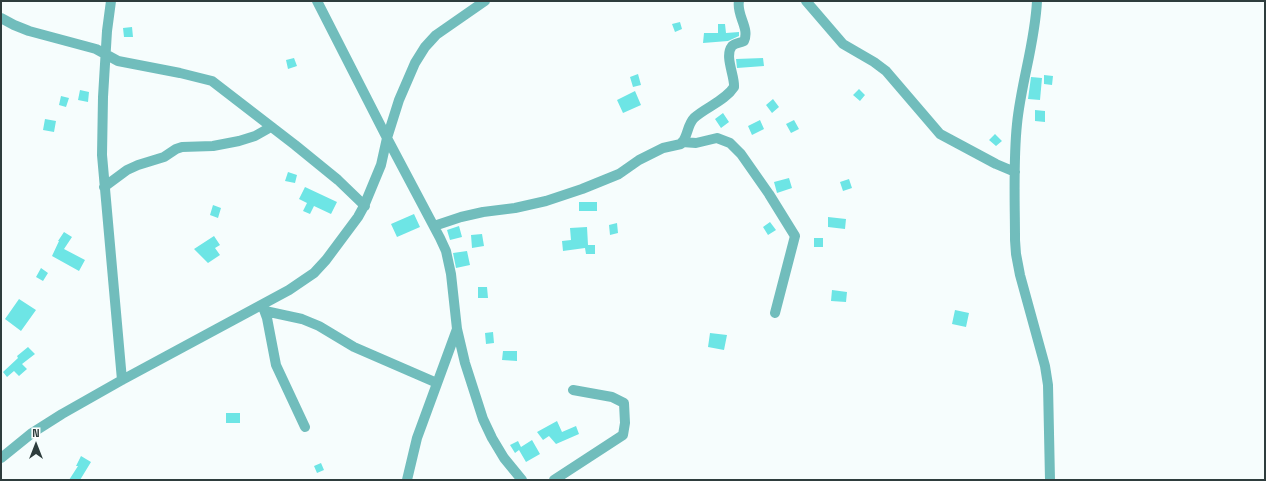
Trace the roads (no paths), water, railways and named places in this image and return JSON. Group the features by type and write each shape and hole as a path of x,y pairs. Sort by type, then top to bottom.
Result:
{"street":[{"path":"111,1 107,31 102,123 104,186 122,380"},
{"path":"316,1 446,251 451,274 457,329 465,362 483,419 504,458 522,480"},
{"path":"1,458 32,433 62,414 122,380 263,308 314,273 326,260 365,206 380,165 399,100 415,63 424,47 436,35 485,1"},
{"path":"682,142 693,119 717,102 734,87 729,51 733,45 744,41 745,36 743,22 738,8 739,1"},
{"path":"806,1 843,44 874,62 886,71 940,134 996,164 1015,172"},
{"path":"1037,1 1033,34 1017,125 1015,172 1016,254 1024,294 1042,350 1048,385 1050,480"},
{"path":"1,18 22,29 96,49 106,56 122,62 167,70 212,81 338,180 365,206"},
{"path":"104,186 127,170 164,157 176,149 182,147 213,146 239,141 255,136 271,127"},
{"path":"434,226 460,217 483,212 515,208 546,201 620,174 639,160 659,150 682,142 696,143 717,138 730,142 741,154 769,194 795,236 775,313"},
{"path":"263,308 295,317 319,326 354,347 437,383"},
{"path":"263,308 276,365 305,427"},
{"path":"408,480 418,438 457,329"},
{"path":"554,480 623,435 625,422 624,403 612,397 572,390"}]}
